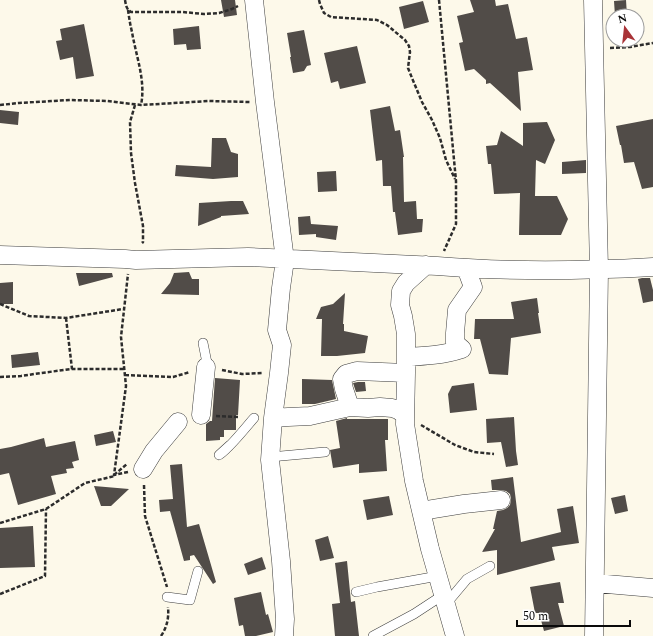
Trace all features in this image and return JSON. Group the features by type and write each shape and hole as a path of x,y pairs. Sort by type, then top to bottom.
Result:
{"street":[{"path":"594,0 599,270 594,636"},
{"path":"247,3 265,102 285,260 277,330 282,345 270,457 281,561 285,619 284,636"},
{"path":"0,255 136,260 248,257 507,270 599,270 653,266"},
{"path":"431,266 406,283 402,290 400,305 406,334 405,424 414,481 421,511 430,549 455,636"},
{"path":"350,407 342,379 346,374 356,371 406,365 438,355 462,350 455,343 455,333 457,310 472,287 466,268"},
{"path":"201,415 206,367"},
{"path":"273,418 310,416 350,407 392,408 405,415"},
{"path":"143,469 154,451 178,422"},
{"path":"421,511 501,500"},
{"path":"595,583 653,588"}],"lane":[{"path":"203,343 207,363 206,367"},
{"path":"230,445 254,418"},
{"path":"270,457 325,452"},
{"path":"373,636 414,614 445,600 467,579 490,566"},
{"path":"167,597 190,600 198,570"},
{"path":"356,592 438,576"}],"path":[{"path":"125,0 140,70 143,95 141,105"},
{"path":"319,0 324,13 331,17 377,20 387,25 405,40 409,46 410,52 408,68 422,102 440,138 446,160 456,181"},
{"path":"431,266 456,224 456,181 439,0"},
{"path":"128,10 131,12 183,12 204,14 232,9 247,3"},
{"path":"595,49 630,47 653,43"},
{"path":"0,106 19,103 70,100 107,101 134,105 209,101 265,102"},
{"path":"126,259 143,242 143,226 131,153 130,122 134,105"},
{"path":"0,304 29,316 66,318 123,309"},
{"path":"66,318 72,369"},
{"path":"0,377 21,376 72,369 124,369"},
{"path":"405,415 455,445 474,452 494,454"},
{"path":"0,523 46,510 85,483 143,469"},
{"path":"0,594 44,576 46,510"}],"building":[{"path":"221,0 235,0 237,15 224,17"},
{"path":"470,0 495,0 496,6 508,4 516,39 527,37 533,70 518,72 521,111 490,83 486,84 486,80 474,69 465,71 459,43 463,42 457,16 474,12"},
{"path":"626,0 626,8 614,8 614,1"},
{"path":"423,1 429,22 404,29 399,7"},
{"path":"84,24 94,76 76,79 73,57 60,60 56,41 62,40 60,29"},
{"path":"199,26 201,49 187,50 186,44 174,45 173,29"},
{"path":"304,30 311,65 307,66 304,71 293,73 287,33"},
{"path":"357,46 366,83 340,89 338,81 331,83 324,53"},
{"path":"390,106 395,131 400,130 404,157 404,202 416,201 417,219 423,219 422,232 398,235 395,212 393,212 391,186 383,186 382,160 376,161 370,110"},
{"path":"0,110 19,112 18,125 0,123"},
{"path":"653,119 653,187 642,189 634,162 624,163 616,126"},
{"path":"547,122 555,140 545,164 536,160 535,196 557,196 568,219 561,235 519,235 520,193 494,194 491,164 488,164 486,146 497,145 501,131 523,146 523,123"},
{"path":"212,138 226,138 231,152 238,154 238,177 213,179 175,176 176,165 211,167"},
{"path":"586,160 586,173 562,174 562,162"},
{"path":"336,171 337,191 318,192 317,172"},
{"path":"243,201 249,214 221,216 198,226 199,203"},
{"path":"310,216 311,224 338,226 336,240 316,237 316,234 299,235 298,217"},
{"path":"189,272 192,279 199,279 199,295 161,294 170,283 174,273"},
{"path":"76,273 112,273 113,277 79,286"},
{"path":"650,278 653,290 653,301 643,303 638,279"},
{"path":"13,282 13,304 0,304 0,283"},
{"path":"345,293 344,331 368,336 365,353 321,356 322,319 316,319 321,307 333,304"},
{"path":"537,298 541,333 511,338 508,375 489,374 480,339 474,339 475,319 514,319 511,302"},
{"path":"38,352 40,365 12,368 11,355"},
{"path":"215,378 240,380 236,430 224,430 224,437 220,437 220,440 206,441 206,424 212,421"},
{"path":"302,379 332,380 336,399 315,404 302,404"},
{"path":"365,382 366,391 356,392 353,383"},
{"path":"474,383 477,410 450,413 448,394 452,386"},
{"path":"514,417 518,465 506,467 501,442 487,443 486,419"},
{"path":"347,418 388,419 388,440 385,440 387,471 359,473 359,464 333,468 330,450 340,448 336,421"},
{"path":"113,431 116,442 96,446 94,435"},
{"path":"44,438 46,447 75,441 79,460 72,462 74,468 66,469 67,473 51,476 56,494 18,505 9,473 0,475 0,449"},
{"path":"182,464 187,527 199,524 216,582 213,584 194,555 190,556 190,560 184,561 170,511 160,512 159,500 173,499 170,465"},
{"path":"513,477 521,542 561,532 557,509 573,506 579,543 552,547 555,560 497,575 497,550 482,552 495,529 493,529 497,511 507,508 510,505 511,499 510,494 506,491 492,490 491,480"},
{"path":"94,486 129,489 111,506 101,506"},
{"path":"625,495 628,511 615,514 611,498"},
{"path":"389,496 393,515 367,520 363,500"},
{"path":"33,526 35,567 0,568 0,528"},
{"path":"328,536 334,558 320,561 315,540"},
{"path":"262,557 266,569 248,575 244,564"},
{"path":"347,561 351,602 355,601 359,636 335,636 332,604 340,603 335,563"},
{"path":"560,582 564,603 558,603 564,626 544,631 539,613 535,613 530,587"},
{"path":"261,592 266,615 268,614 273,632 256,636 245,636 243,625 239,626 234,598"}]}
